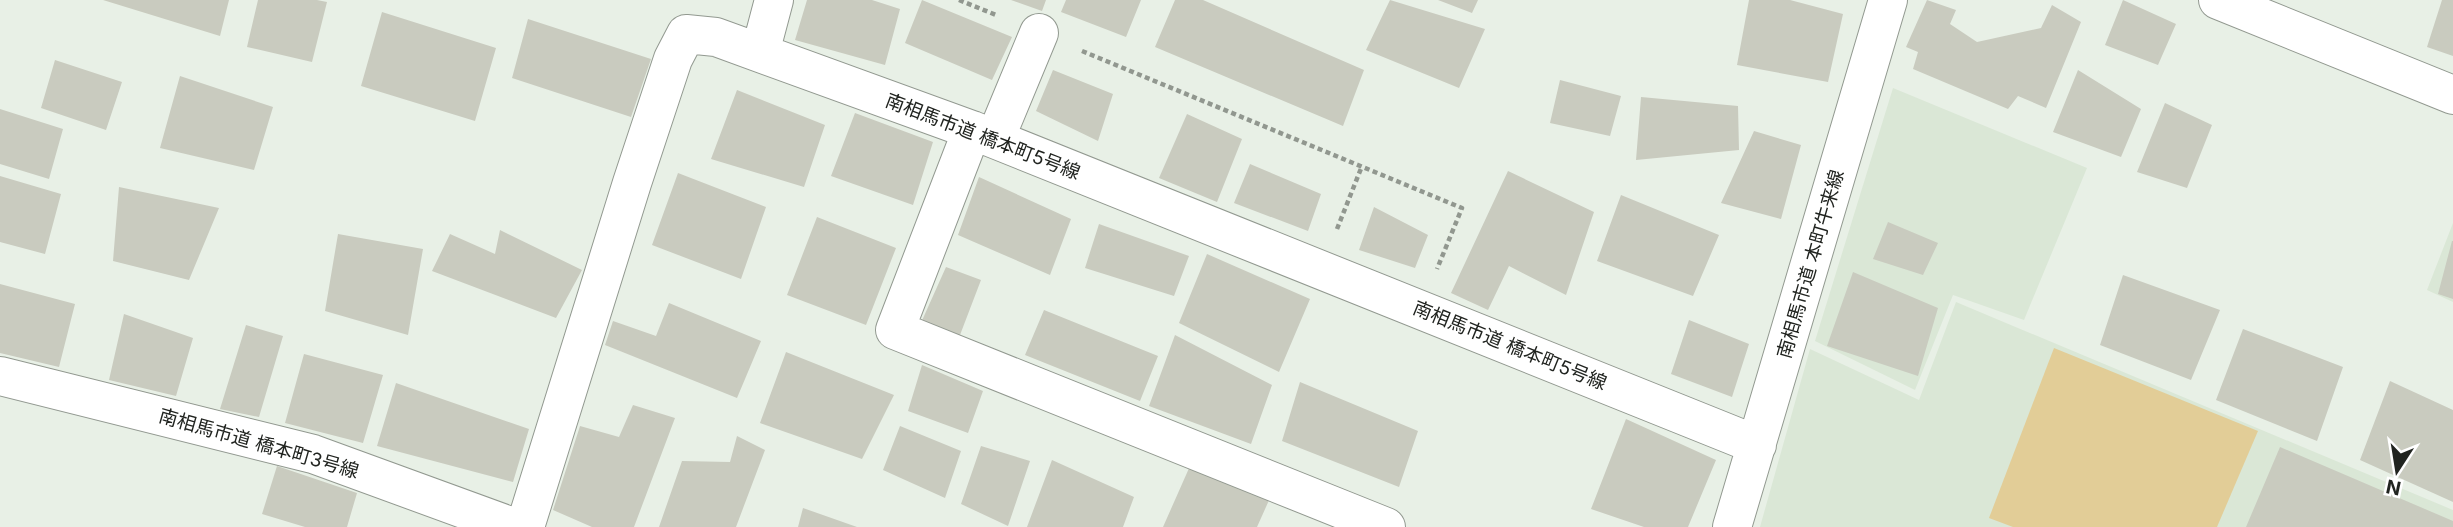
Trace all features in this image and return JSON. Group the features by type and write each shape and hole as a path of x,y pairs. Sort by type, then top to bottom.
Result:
{"street":[{"path":"760,53 774,0"},
{"name":"南相馬市道 本町牛来線","path":"1732,527 1888,0"},
{"path":"2218,0 2453,95"},
{"path":"1039,33 984,135 895,330 1386,527"},
{"name":"南相馬市道 橋本町5号線","path":"525,527 628,196 673,59 686,34 716,37 984,135 1757,444"},
{"name":"南相馬市道 橋本町3号線","path":"0,376 313,454 513,527"}],"path":[{"path":"959,0 1462,208 1420,309"},
{"path":"1320,269 1362,166"}],"shaded area":[{"path":"1893,88 2087,168 2024,320 1953,295 1915,390 1815,341"},
{"path":"2453,223 2453,302 2427,290"},
{"path":"1956,302 2453,510 2453,527 1760,527 1810,349 1919,400"},
{"path":"2054,348 2258,431 2217,527 2013,527 1989,518"}],"building":[{"path":"103,0 229,0 220,36"},
{"path":"258,0 327,2 312,62 247,47"},
{"path":"807,0 872,0 900,9 885,65 795,40"},
{"path":"922,0 1012,37 992,80 905,43"},
{"path":"1011,0 1046,0 1042,11"},
{"path":"1066,0 1141,0 1126,37 1061,12"},
{"path":"1175,0 1203,0 1364,70 1343,126 1155,47"},
{"path":"1390,0 1485,29 1459,88 1366,50"},
{"path":"1438,0 1478,0 1472,13"},
{"path":"1749,0 1790,0 1843,14 1828,82 1737,65"},
{"path":"1927,0 1956,10 1950,24 1977,42 2041,28 2052,5 2081,22 2046,108 2018,96 2008,109 1913,69 1918,52 1906,47"},
{"path":"2123,0 2176,24 2158,65 2105,45"},
{"path":"2442,0 2453,0 2453,56 2427,47"},
{"path":"382,12 496,48 475,121 361,86"},
{"path":"528,19 651,59 631,117 512,78"},
{"path":"55,60 122,82 106,130 41,108"},
{"path":"1053,70 1113,94 1098,141 1036,111"},
{"path":"2078,70 2141,109 2121,157 2053,132"},
{"path":"180,76 273,107 254,170 160,148"},
{"path":"1560,80 1621,96 1610,136 1550,123"},
{"path":"737,90 825,125 804,187 711,159"},
{"path":"1641,97 1738,106 1739,150 1636,160"},
{"path":"2165,103 2212,125 2187,188 2137,172"},
{"path":"0,109 63,129 49,179 0,164"},
{"path":"855,113 933,142 913,205 831,176"},
{"path":"1187,114 1242,139 1217,202 1159,178"},
{"path":"1754,131 1801,145 1781,219 1721,203"},
{"path":"1250,164 1321,194 1308,231 1234,203"},
{"path":"1508,171 1594,212 1566,295 1509,266 1488,310 1451,293"},
{"path":"678,173 766,207 741,279 652,245"},
{"path":"0,176 61,194 45,254 0,242"},
{"path":"979,177 1071,219 1050,275 958,235"},
{"path":"119,187 219,208 189,280 113,261"},
{"path":"1621,195 1719,235 1693,296 1597,261"},
{"path":"1374,207 1428,235 1415,268 1359,250"},
{"path":"817,217 896,248 866,325 787,295"},
{"path":"1888,222 1938,243 1923,275 1873,259"},
{"path":"1099,224 1189,256 1174,296 1085,268"},
{"path":"500,230 582,270 556,318 432,271 450,234 495,254"},
{"path":"338,234 423,249 408,335 325,311"},
{"path":"2453,241 2453,299 2438,294"},
{"path":"1207,254 1310,299 1279,372 1179,323"},
{"path":"946,267 981,280 960,335 920,325"},
{"path":"1853,272 1938,308 1918,376 1827,346"},
{"path":"2123,275 2220,310 2191,380 2100,345"},
{"path":"0,284 75,304 59,367 0,353"},
{"path":"669,303 761,341 737,398 605,345 613,321 656,336"},
{"path":"1044,310 1158,356 1140,401 1025,355"},
{"path":"124,314 193,338 176,396 109,380"},
{"path":"1689,320 1749,344 1732,397 1671,374"},
{"path":"246,325 283,336 259,417 220,409"},
{"path":"2243,329 2343,367 2317,441 2216,400"},
{"path":"1175,335 1272,385 1251,444 1149,406"},
{"path":"786,352 894,395 862,459 760,423"},
{"path":"304,354 383,375 363,443 285,423"},
{"path":"922,365 983,391 968,433 908,411"},
{"path":"2390,381 2453,410 2453,502 2360,460"},
{"path":"1300,382 1418,431 1399,487 1282,441"},
{"path":"396,383 529,429 513,482 377,446"},
{"path":"633,405 675,418 634,527 592,527 553,510 580,426 619,437"},
{"path":"1626,419 1716,460 1688,527 1644,527 1591,509"},
{"path":"900,426 961,451 945,498 883,470"},
{"path":"737,436 765,450 736,527 659,527 682,461 730,462"},
{"path":"981,446 1030,461 1008,526 961,504"},
{"path":"2280,447 2453,521 2453,527 2246,527"},
{"path":"1052,460 1134,497 1123,527 1027,527"},
{"path":"277,466 357,493 347,527 305,527 262,514"},
{"path":"1190,466 1270,498 1257,527 1163,527"},
{"path":"803,508 857,527 798,527"}]}
